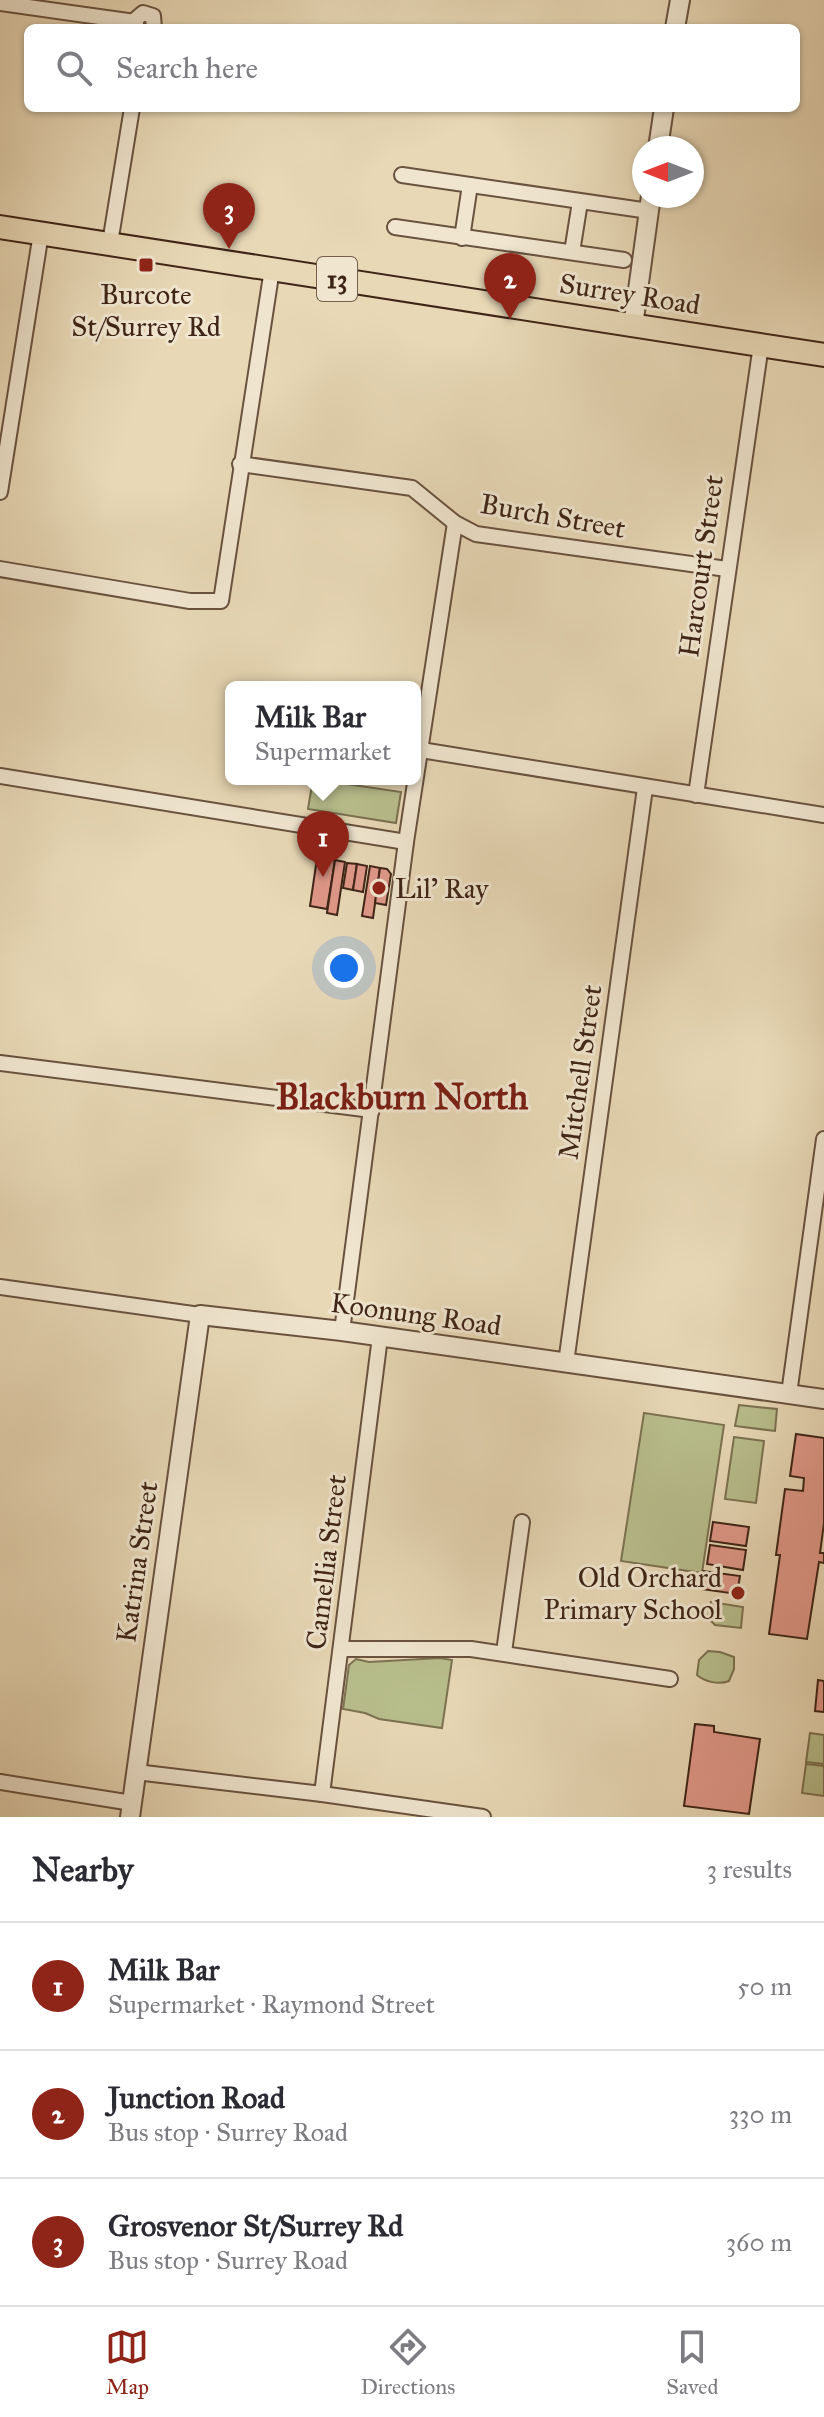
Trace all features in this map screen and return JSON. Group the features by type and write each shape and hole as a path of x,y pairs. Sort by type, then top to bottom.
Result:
{"main road":[{"name":"Surrey Road","path":"0,227 824,355"}],"street":[{"path":"676,24 680,0"},
{"path":"0,3 149,21"},
{"path":"110,243 131,112"},
{"path":"660,136 663,112"},
{"path":"402,175 580,202 632,203"},
{"path":"462,238 470,185"},
{"path":"572,252 580,202"},
{"path":"633,326 649,208"},
{"path":"395,227 624,260"},
{"path":"0,492 41,233"},
{"path":"0,569 190,601 221,601 272,269"},
{"name":"Harcourt Street","path":"696,795 761,345"},
{"name":"Burch Street","path":"240,464 412,488 455,523 476,534 727,569"},
{"path":"455,523 421,750 824,815"},
{"path":"0,776 406,842"},
{"path":"342,1331 415,785"},
{"name":"Mitchell Street","path":"566,1363 645,788"},
{"path":"0,1063 372,1110"},
{"path":"789,1394 824,1139"},
{"name":"Koonung Road","path":"0,1287 342,1331 824,1399"},
{"name":"Katrina Street","path":"131,1810 200,1315"},
{"name":"Camellia Street","path":"322,1794 380,1337"},
{"path":"504,1652 522,1522"},
{"path":"341,1649 504,1652 670,1679"},
{"path":"136,1772 483,1817"},
{"path":"0,1782 131,1810"}],"green space":[{"path":"312,785 354,785 401,792 396,823 308,809"},
{"path":"739,1405 777,1409 775,1431 735,1426"},
{"path":"644,1413 724,1425 702,1573 621,1561"},
{"path":"734,1437 764,1441 756,1503 725,1499"},
{"path":"711,1602 743,1607 741,1628 715,1625 708,1618"},
{"path":"708,1651 734,1657 734,1669 729,1681 712,1682 697,1675 699,1660"},
{"path":"356,1659 369,1662 452,1660 442,1728 379,1719 343,1709 349,1665"},
{"path":"810,1733 824,1735 824,1764 806,1762"},
{"path":"806,1764 824,1766 824,1796 802,1793"}],"building":[{"path":"317,858 335,860 327,909 310,906"},
{"path":"335,860 345,862 337,915 327,913"},
{"path":"347,863 357,864 353,890 343,888"},
{"path":"357,864 367,866 363,892 353,890"},
{"path":"370,866 380,868 373,918 362,916"},
{"path":"380,868 387,869 391,874 386,905 375,903"},
{"path":"796,1434 824,1438 824,1523 820,1553 824,1553 824,1563 819,1562 807,1639 769,1634 785,1489 803,1491 804,1478 790,1476"},
{"path":"713,1522 749,1527 746,1546 710,1541"},
{"path":"710,1545 746,1550 743,1570 707,1564"},
{"path":"703,1571 740,1576 737,1594 701,1589"},
{"path":"818,1680 824,1681 824,1712 815,1711"},
{"path":"695,1724 714,1726 714,1732 760,1739 749,1814 684,1806"}],"place":[{"name":"Grosvenor St/Surrey Rd","path":"229,249"},
{"name":"Burcote St/Surrey Rd","path":"146,265"},
{"name":"Junction Road","path":"510,319"},
{"name":"Milk Bar","path":"323,877"},
{"name":"Lil' Ray","path":"379,888"},
{"name":"Old Orchard Primary School","path":"738,1593"}],"district":[{"name":"Blackburn North","path":"402,1097"}]}
